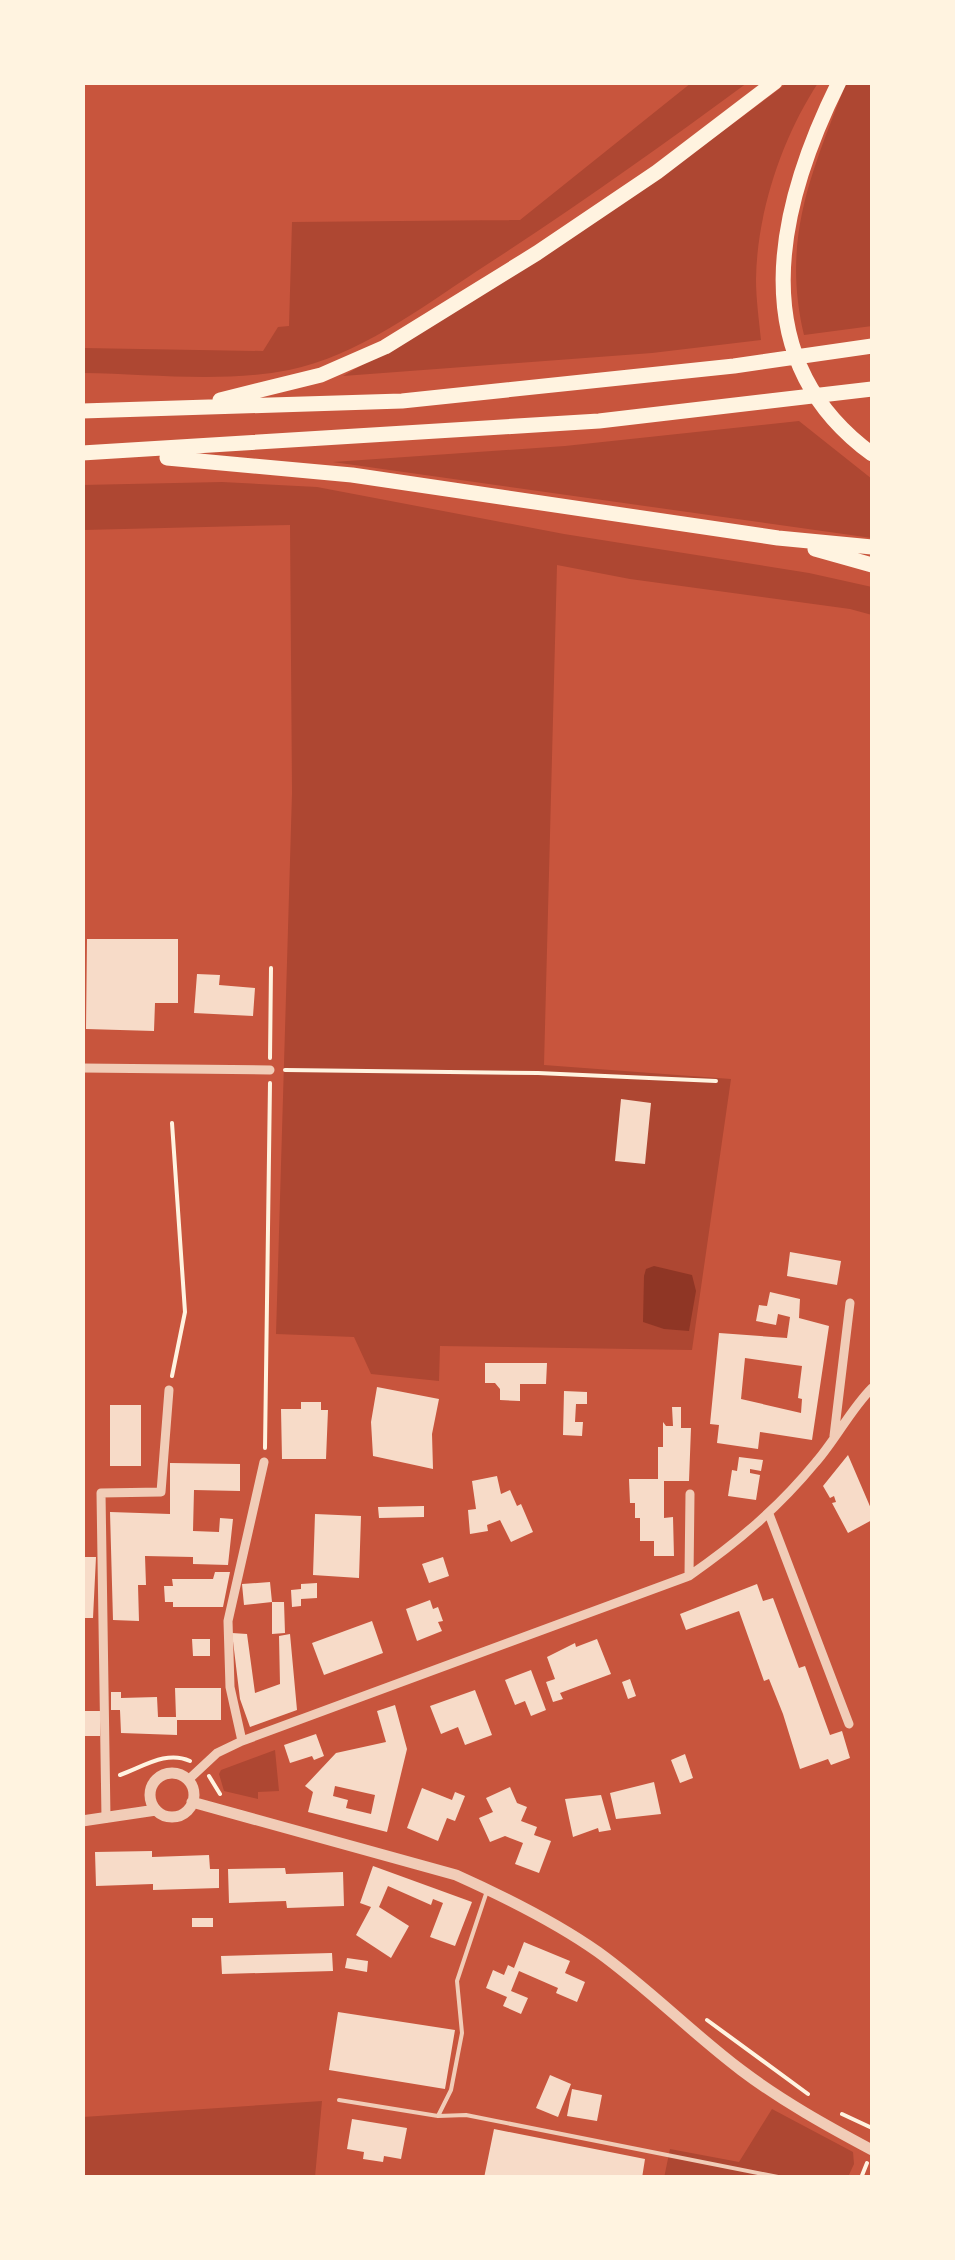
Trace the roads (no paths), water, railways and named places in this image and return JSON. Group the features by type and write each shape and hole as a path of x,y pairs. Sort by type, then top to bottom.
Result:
{"highway":[{"path":"186,408 321,375 384,347 537,253 658,172 775,82"},
{"path":"840,82 814,133 799,176 782,279 791,344 802,372 821,404 867,450"},
{"path":"82,411 421,399 734,366 872,346"},
{"path":"82,453 599,420 872,389"},
{"path":"118,453 352,475 778,538 872,547"},
{"path":"778,538 872,565"}],"street":[{"path":"82,1068 270,1070"},
{"path":"834,1438 850,1303"},
{"path":"188,1780 217,1753 242,1741 689,1576 742,1539 769,1514 872,1388"},
{"path":"106,1818 101,1493 161,1492 169,1390"},
{"path":"242,1741 230,1687 228,1620 264,1462"},
{"path":"689,1576 690,1494"},
{"path":"769,1514 850,1724"},
{"path":"82,1822 156,1810 175,1816 187,1811 192,1802 193,1789 188,1780 165,1774 154,1782 150,1795 156,1810"},
{"path":"192,1802 456,1876 557,1924 742,2071 818,2122 872,2150"}],"lane":[{"path":"438,2116 451,2090 462,2033 457,1981 488,1889"},
{"path":"338,2100 438,2116 466,2115 783,2178"}]}
